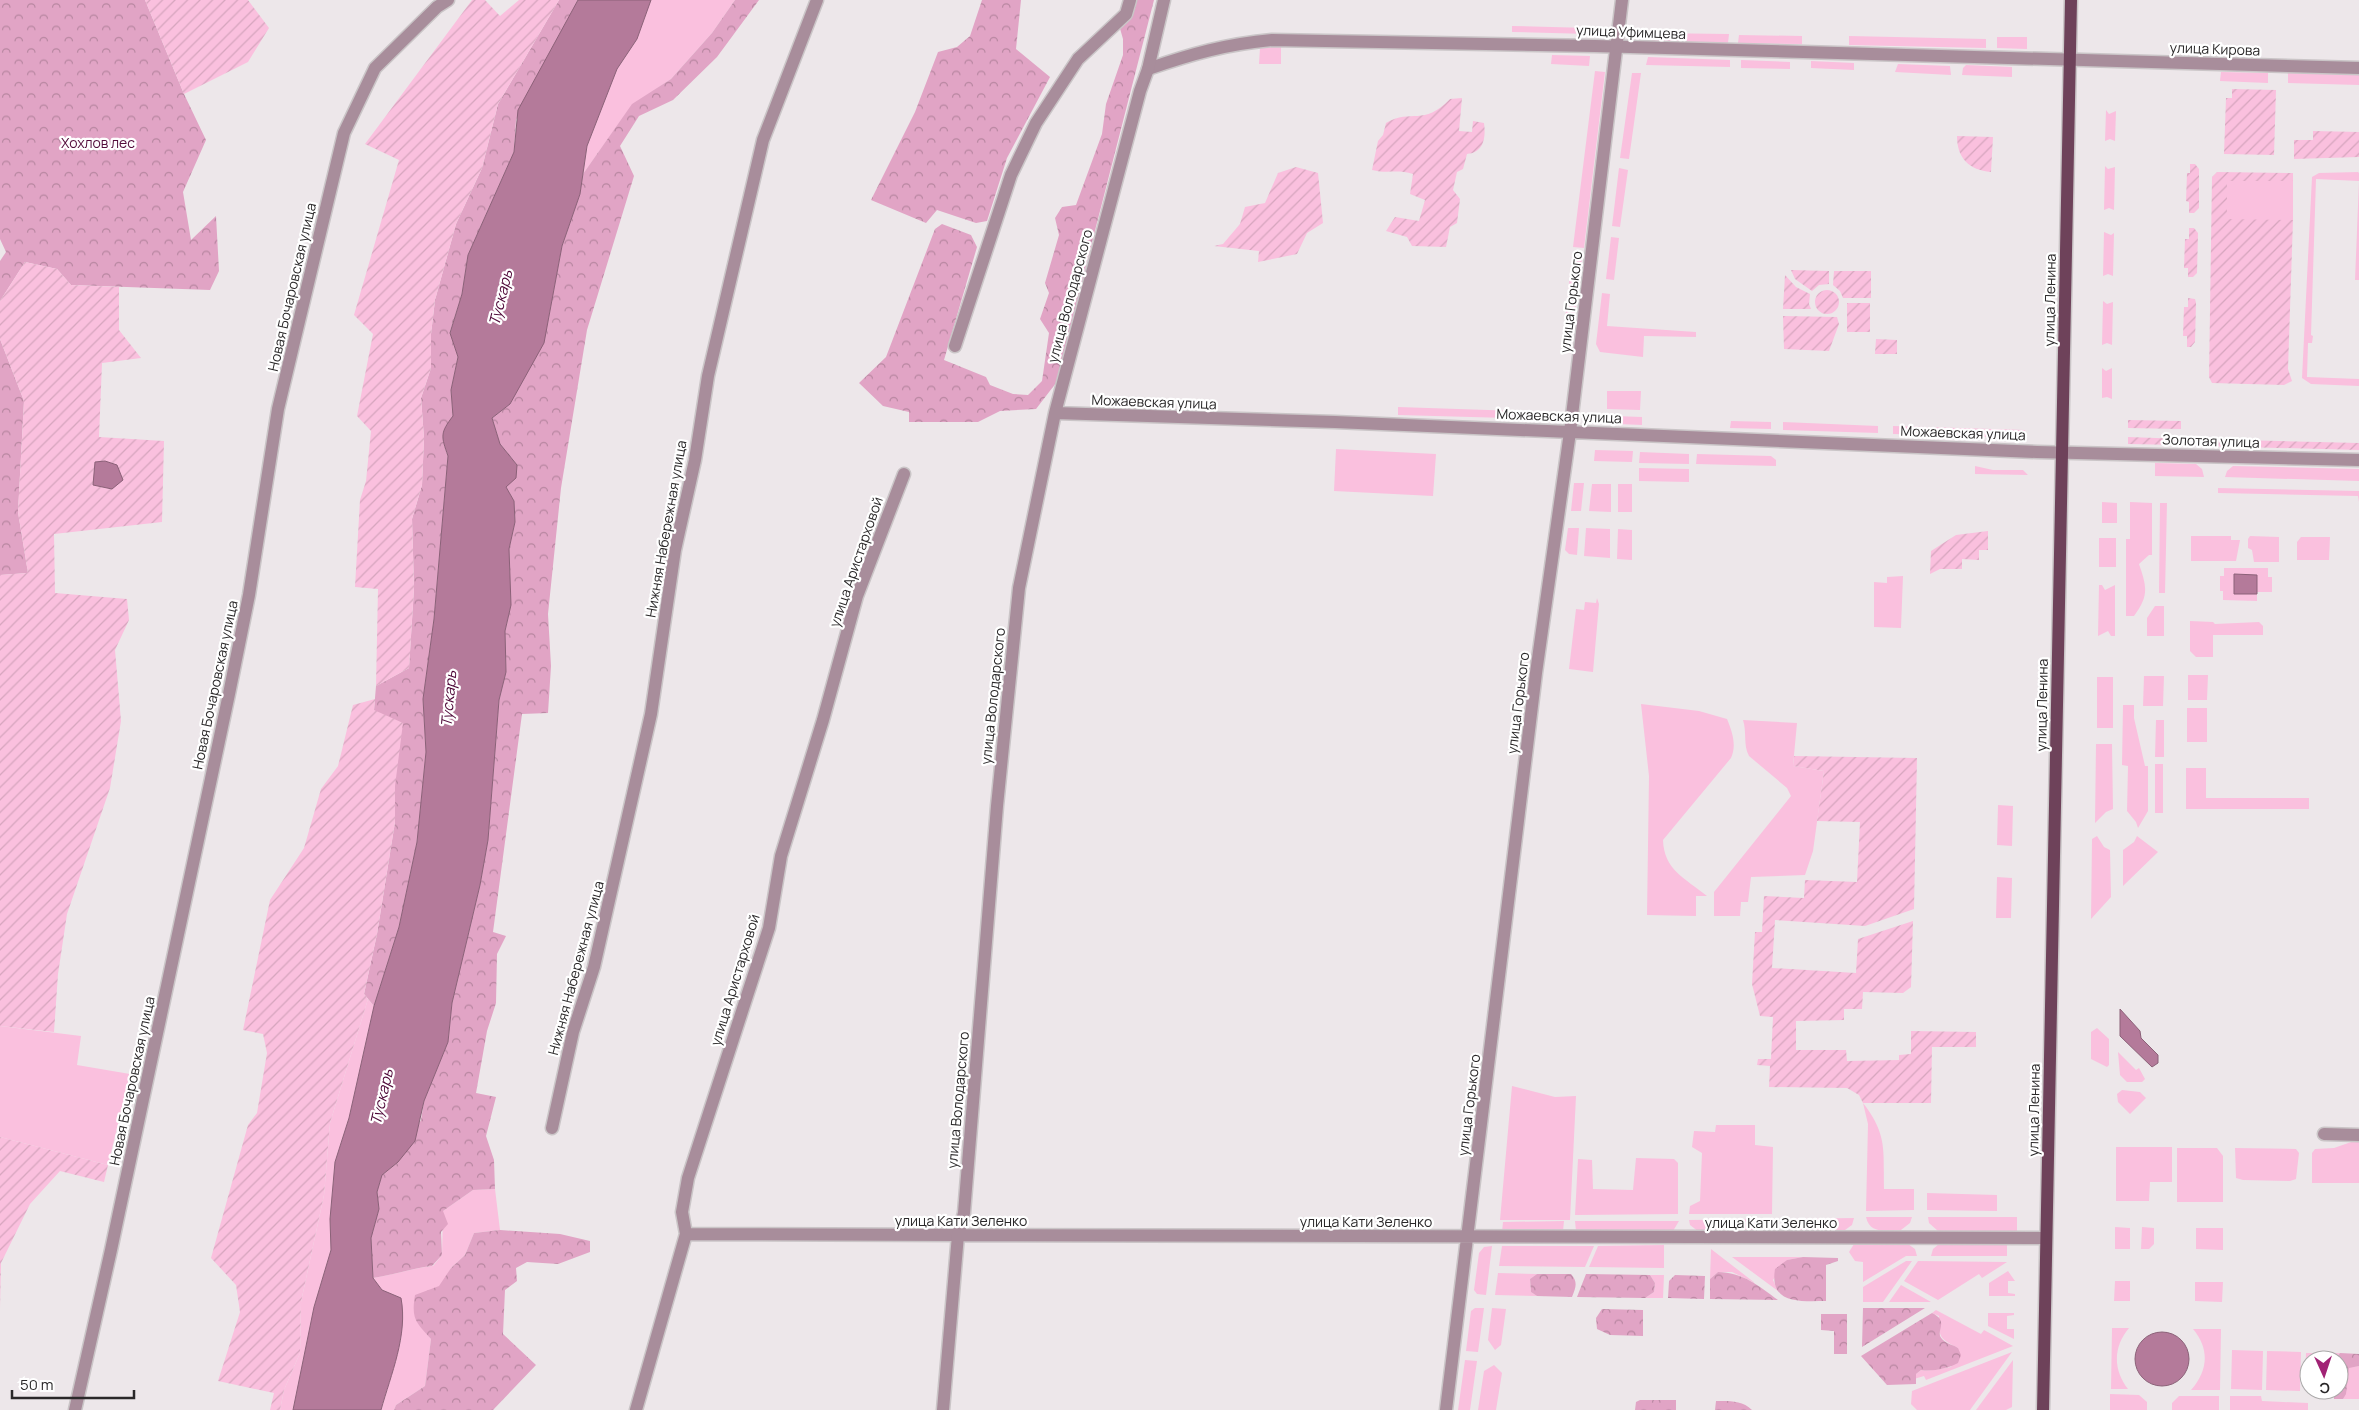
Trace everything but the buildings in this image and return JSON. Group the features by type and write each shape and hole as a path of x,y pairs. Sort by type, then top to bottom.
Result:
{"main road":[{"name":"улица Ленина","path":"2043,1410 2071,0"}],"street":[{"name":"Новая Бочаровская улица","path":"75,1410 112,1250 229,694 249,595 278,409 344,133 375,68 437,8 448,0"},
{"name":"Нижняя Набережная улица","path":"552,1128 573,1032 594,967 649,723 675,550 695,460 708,376 763,140 817,0"},
{"path":"955,346 1010,175 1036,123 1078,59 1126,14 1130,0"},
{"name":"улица Володарского","path":"943,1410 958,1236 964,1213 997,806 1019,588 1054,413 1148,69 1164,0"},
{"name":"улица Горького","path":"1446,1410 1469,1238 1484,1098 1536,673 1570,432 1622,0"},
{"name":"улица Уфимцева","path":"1148,69 1192,54 1231,44 1272,40 1617,46 2071,59"},
{"name":"улица Кирова","path":"2071,59 2359,68"},
{"name":"Можаевская улица","path":"1054,413 2062,452"},
{"name":"Золотая улица","path":"2062,452 2359,460"},
{"name":"улица Аристарховой","path":"636,1410 686,1234 682,1212 688,1178 769,928 781,856 823,720 857,596 904,474"},
{"path":"2324,1134 2359,1135"},
{"name":"улица Кати Зеленко","path":"686,1234 1469,1238 2046,1238"}],"shaded area":[{"path":"145,0 248,0 269,28 248,62 184,94"},
{"path":"472,0 485,0 500,16 519,0 559,0 498,104 482,168 456,224 435,300 431,334 431,368 421,398 424,438 422,485 412,519 414,588 409,668 376,686 378,589 355,587 360,500 366,481 371,431 357,416 373,334 354,315 399,160 365,144"},
{"path":"651,0 735,0 712,33 671,79 632,105 583,174 587,146 617,69 637,39"},
{"path":"1512,26 1589,28 1589,34 1512,32"},
{"path":"1652,33 1729,34 1728,43 1652,42"},
{"path":"1739,35 1802,36 1802,44 1738,43"},
{"path":"1849,36 1986,39 1986,48 1849,45"},
{"path":"1997,37 2027,37 2027,49 1997,48"},
{"path":"1281,46 1281,64 1259,64 1260,48"},
{"path":"1552,55 1590,56 1589,66 1551,64"},
{"path":"1648,57 1730,60 1730,67 1646,65"},
{"path":"1741,60 1790,62 1790,69 1741,68"},
{"path":"1811,61 1854,63 1854,70 1811,68"},
{"path":"1898,64 1950,66 1951,75 1895,72"},
{"path":"1966,65 2012,67 2012,77 1962,75 1963,68"},
{"path":"1595,71 1605,72 1584,248 1573,247"},
{"path":"2221,72 2268,73 2268,83 2220,81"},
{"path":"1632,73 1641,73 1629,159 1620,158"},
{"path":"2288,73 2359,75 2359,85 2288,83"},
{"path":"2232,89 2276,90 2274,155 2224,154 2226,98 2232,98"},
{"path":"1462,98 1459,131 1472,132 1473,121 1484,123 1485,134 1483,143 1477,151 1467,154 1463,169 1457,172 1453,190 1460,199 1457,223 1450,227 1446,247 1412,246 1407,237 1386,231 1395,217 1419,221 1425,200 1410,194 1413,174 1372,170 1378,141 1383,135 1386,123 1403,117 1425,115 1441,107 1450,99"},
{"path":"2106,110 2109,114 2116,111 2115,141 2110,139 2105,141"},
{"path":"2313,131 2359,132 2359,157 2294,159 2294,140 2313,140"},
{"path":"1957,136 1993,137 1991,172 1976,169 1966,162 1959,151"},
{"path":"2190,164 2195,164 2199,169 2199,208 2194,213 2189,213 2189,202 2186,201 2187,173 2190,173"},
{"path":"2105,166 2108,169 2115,167 2114,210 2109,208 2104,210"},
{"path":"1296,167 1318,173 1323,223 1307,233 1297,254 1258,262 1259,251 1214,246 1223,244 1240,224 1245,207 1265,203 1278,173"},
{"path":"1619,168 1628,170 1620,227 1612,226"},
{"path":"2217,172 2293,173 2293,181 2227,181 2227,219 2293,220 2288,369 2292,381 2284,385 2212,383 2209,377 2212,177"},
{"path":"2358,172 2359,181 2316,179 2311,335 2313,336 2312,343 2308,343 2307,377 2359,379 2359,386 2311,384 2302,378 2312,177 2319,173"},
{"path":"2227,180 2293,181 2293,220 2226,220"},
{"path":"2359,181 2359,280 2355,280"},
{"path":"2189,228 2194,228 2198,233 2197,273 2193,277 2188,277 2188,268 2184,268 2185,239 2189,239"},
{"path":"2104,232 2111,235 2114,233 2113,276 2108,274 2103,276"},
{"path":"1611,237 1619,238 1614,280 1606,279"},
{"path":"1572,257 1582,258 1574,320 1565,320"},
{"path":"25,262 57,269 71,285 119,287 119,330 141,358 102,363 99,437 164,441 162,522 54,534 55,593 127,599 129,620 115,650 121,721 110,788 67,914 58,974 54,1032 0,1026 0,575 28,573 18,512 24,401 0,339 0,301"},
{"path":"1791,270 1829,271 1829,284 1819,285 1812,291 1795,279"},
{"path":"1834,271 1871,271 1871,298 1843,298 1840,291 1833,285"},
{"path":"1785,275 1796,287 1810,294 1809,304 1811,309 1783,309"},
{"path":"1827,290 1835,294 1839,302 1835,310 1827,314 1819,310 1815,302 1819,294"},
{"path":"1602,293 1610,294 1607,326 1696,332 1696,337 1644,336 1643,357 1600,352 1596,344"},
{"path":"2188,298 2195,299 2196,303 2195,342 2191,347 2187,347 2187,336 2183,336 2184,307 2188,307"},
{"path":"2103,301 2107,304 2113,302 2112,345 2107,343 2102,345"},
{"path":"1847,303 1870,303 1870,332 1847,332"},
{"path":"1783,316 1837,317 1839,324 1829,351 1784,349"},
{"path":"1876,339 1897,340 1897,354 1875,354"},
{"path":"2102,368 2106,371 2112,368 2112,399 2102,398"},
{"path":"1607,391 1641,391 1640,410 1607,409"},
{"path":"1398,407 1546,412 1545,419 1398,415"},
{"path":"1586,415 1642,417 1642,425 1593,423 1586,420"},
{"path":"2128,420 2181,421 2181,429 2128,428"},
{"path":"1731,421 1771,422 1771,429 1730,428"},
{"path":"1783,422 1878,426 1878,433 1783,430"},
{"path":"1893,426 2025,430 2025,438 1893,434"},
{"path":"2128,437 2184,439 2183,443 2179,445 2128,444"},
{"path":"2200,439 2359,443 2359,450 2204,446 2200,443"},
{"path":"1336,449 1436,454 1433,496 1334,491"},
{"path":"1595,450 1633,451 1632,462 1594,461"},
{"path":"1640,452 1689,454 1689,464 1639,463"},
{"path":"1697,454 1771,456 1776,460 1776,466 1696,464"},
{"path":"2155,463 2196,464 2202,469 2204,477 2155,476"},
{"path":"1975,466 1993,470 2023,470 2028,475 1975,474"},
{"path":"2233,466 2359,469 2359,481 2225,477 2227,471"},
{"path":"1639,468 1689,469 1689,482 1639,481"},
{"path":"1574,483 1584,483 1581,511 1571,511"},
{"path":"1592,484 1611,484 1611,512 1589,511"},
{"path":"1618,484 1632,484 1632,512 1618,512"},
{"path":"2218,488 2359,491 2359,502 2358,496 2218,493"},
{"path":"2102,502 2117,503 2117,523 2102,523"},
{"path":"2130,502 2152,503 2152,555 2149,555 2139,564 2145,585 2142,603 2134,616 2126,616 2126,539 2130,539"},
{"path":"2160,503 2167,503 2165,593 2159,593"},
{"path":"1568,528 1579,528 1577,555 1569,554 1565,550"},
{"path":"1586,528 1610,529 1610,558 1584,556"},
{"path":"1618,529 1632,530 1632,560 1617,559"},
{"path":"1988,531 1988,550 1979,550 1979,560 1962,559 1962,569 1940,569 1930,574 1931,551 1956,535"},
{"path":"2191,536 2231,536 2231,540 2240,540 2236,561 2191,561"},
{"path":"2250,536 2279,537 2279,562 2254,562 2252,550 2248,548"},
{"path":"2301,537 2330,537 2329,560 2297,560 2297,542"},
{"path":"2099,538 2116,538 2116,567 2099,567"},
{"path":"2224,568 2268,568 2268,577 2272,577 2272,592 2257,592 2257,575 2234,594 2257,594 2257,601 2223,600 2223,591 2220,591 2220,576 2224,576"},
{"path":"1903,576 1901,628 1874,627 1874,582 1887,583 1887,577"},
{"path":"2099,585 2102,585 2105,590 2115,585 2115,636 2111,636 2108,631 2098,636"},
{"path":"1597,598 1599,604 1593,672 1569,669 1576,609 1584,610 1585,602 1596,603"},
{"path":"2155,606 2164,606 2164,636 2147,636 2147,618"},
{"path":"2190,621 2213,622 2215,624 2259,622 2263,626 2263,635 2213,635 2213,657 2196,657 2190,651"},
{"path":"2188,675 2208,675 2207,700 2188,700"},
{"path":"2144,676 2164,676 2163,706 2143,706"},
{"path":"2097,677 2113,677 2113,728 2097,728"},
{"path":"375,699 374,710 403,723 395,786 395,822 377,934 364,994 368,999 330,1123 324,1195 301,1302 300,1353 284,1390 280,1410 270,1410 274,1393 218,1381 240,1312 236,1285 211,1258 248,1125 257,1113 267,1053 263,1034 243,1030 270,900 304,848 321,789 338,766 353,705"},
{"path":"1641,704 1699,711 1727,719 1732,733 1734,748 1731,758 1663,840 1667,859 1672,866 1707,896 1696,896 1696,916 1647,915 1649,776"},
{"path":"2123,705 2134,705 2134,718 2145,766 2148,766 2148,811 2138,828 2136,822 2127,811 2128,766 2122,765"},
{"path":"2187,708 2207,708 2207,742 2187,742"},
{"path":"1743,720 1797,723 1793,766 1824,771 1813,851 1805,875 1751,877 1748,902 1741,902 1740,916 1714,916 1714,892 1791,796 1787,788 1749,756"},
{"path":"2156,720 2164,720 2164,757 2155,757"},
{"path":"2096,744 2112,744 2113,809 2106,812 2095,823"},
{"path":"1794,756 1917,758 1914,909 1865,926 1775,920 1772,968 1856,973 1858,939 1913,921 1911,987 1903,993 1863,992 1862,1009 1844,1009 1844,1020 1796,1021 1796,1050 1846,1050 1847,1061 1899,1060 1899,1055 1911,1054 1911,1031 1976,1032 1976,1047 1932,1047 1931,1103 1863,1103 1859,1095 1847,1088 1769,1087 1770,1066 1757,1065 1758,1059 1771,1059 1773,1017 1760,1016 1752,984 1755,932 1762,932 1764,896 1804,898 1805,880 1857,882 1860,822 1817,821 1824,771 1793,766"},
{"path":"2155,764 2163,764 2163,813 2155,813"},
{"path":"2186,768 2206,768 2206,798 2309,798 2309,809 2186,809"},
{"path":"1998,805 2013,806 2012,846 1997,845"},
{"path":"2097,836 2104,847 2110,850 2111,897 2091,919 2092,839"},
{"path":"2137,836 2158,852 2123,886 2123,850 2134,842"},
{"path":"1997,877 2012,878 2011,918 1996,918"},
{"path":"368,999 374,1006 349,1118 335,1162 330,1219 331,1250 314,1307 293,1410 280,1410 284,1390 300,1353 301,1302 324,1195 330,1123"},
{"path":"0,1026 81,1036 77,1065 130,1074 108,1165 0,1137"},
{"path":"2097,1028 2109,1039 2109,1065 2107,1067 2091,1059 2091,1032"},
{"path":"2118,1052 2136,1070 2139,1068 2145,1079 2142,1082 2127,1082 2120,1075"},
{"path":"1512,1086 1555,1097 1576,1096 1570,1220 1500,1220"},
{"path":"2122,1090 2140,1092 2146,1098 2130,1114 2118,1102 2117,1094"},
{"path":"1863,1103 1877,1125 1883,1144 1884,1189 1914,1189 1914,1210 1866,1211 1868,1124"},
{"path":"1716,1125 1755,1125 1755,1145 1773,1147 1772,1214 1689,1214 1690,1206 1700,1201 1702,1153 1692,1147 1694,1131 1715,1132"},
{"path":"0,1137 108,1165 104,1182 60,1171 30,1204 1,1263 0,1309"},
{"path":"2359,1141 2359,1183 2312,1183 2312,1153 2315,1149 2334,1148"},
{"path":"2116,1147 2172,1147 2172,1182 2150,1182 2149,1201 2116,1201"},
{"path":"2177,1148 2217,1148 2223,1156 2223,1202 2177,1202"},
{"path":"2235,1148 2296,1149 2299,1153 2296,1179 2290,1181 2243,1180 2236,1178"},
{"path":"1636,1158 1674,1159 1678,1163 1678,1214 1575,1215 1578,1159 1592,1160 1593,1189 1633,1190"},
{"path":"495,1189 500,1230 474,1233 465,1255 451,1268 420,1326 431,1339 425,1386 396,1405 394,1410 381,1410 401,1339 401,1298 382,1290 373,1278 433,1266 442,1255 443,1211 473,1190"},
{"path":"1927,1193 1997,1195 1997,1211 1927,1210"},
{"path":"1866,1217 1912,1217 1910,1223 1901,1230 1885,1231 1871,1227"},
{"path":"1928,1217 2017,1217 2017,1231 1938,1231 1929,1223"},
{"path":"1854,1218 1852,1225 1845,1230 1794,1231 1787,1226 1783,1219"},
{"path":"1771,1219 1767,1228 1760,1232 1699,1232 1690,1225 1689,1220"},
{"path":"1564,1221 1563,1231 1502,1232 1503,1222"},
{"path":"1575,1221 1679,1221 1673,1231 1576,1231"},
{"path":"2115,1227 2130,1228 2130,1249 2115,1249"},
{"path":"2142,1227 2154,1228 2154,1244 2149,1249 2141,1249"},
{"path":"2196,1228 2223,1228 2223,1250 2196,1249"},
{"path":"1854,1244 1908,1244 1915,1249 1917,1256 1906,1256 1863,1282 1863,1262 1855,1261 1849,1252"},
{"path":"1939,1244 2007,1244 2007,1256 1931,1256 1933,1249"},
{"path":"1664,1245 1664,1268 1589,1267 1598,1246"},
{"path":"1492,1246 1486,1295 1477,1294 1474,1290 1479,1253 1484,1247"},
{"path":"1502,1246 1594,1246 1585,1267 1499,1266"},
{"path":"1711,1249 1755,1283 1732,1272 1718,1272 1710,1279"},
{"path":"1732,1257 1803,1257 1787,1260 1773,1280 1778,1291"},
{"path":"1906,1261 1912,1261 1883,1302 1863,1302 1863,1287"},
{"path":"1918,1261 2007,1262 1982,1278 1979,1274 1938,1300 1904,1281"},
{"path":"2008,1271 2015,1281 2008,1281 2008,1293 2015,1294 2015,1296 1989,1296 1989,1283"},
{"path":"1498,1273 1537,1274 1530,1279 1531,1292 1537,1296 1495,1295"},
{"path":"1650,1275 1664,1275 1663,1298 1645,1298 1654,1292 1655,1283"},
{"path":"2115,1281 2130,1281 2130,1301 2114,1301"},
{"path":"2195,1282 2223,1282 2222,1302 2195,1301"},
{"path":"1901,1285 1931,1302 1889,1302"},
{"path":"1475,1308 1484,1308 1478,1352 1466,1351 1471,1311"},
{"path":"1492,1308 1506,1309 1501,1345 1495,1350 1488,1340"},
{"path":"1936,1310 1981,1334 1984,1330 2013,1346 1926,1380 1924,1376 1914,1379 1921,1370 1951,1367 1958,1348 1941,1336 1939,1316 1932,1313"},
{"path":"1988,1313 2014,1313 2014,1315 2007,1316 2007,1329 2014,1329 2014,1339 1988,1326"},
{"path":"2112,1328 2129,1328 2120,1343 2117,1358 2120,1374 2128,1389 2111,1389"},
{"path":"2193,1329 2221,1329 2220,1390 2191,1390 2201,1375 2205,1360 2202,1344"},
{"path":"2232,1350 2263,1351 2262,1390 2231,1389"},
{"path":"2267,1351 2299,1352 2299,1391 2266,1390"},
{"path":"2012,1352 1970,1410 1917,1410 1911,1404 1912,1391"},
{"path":"1465,1360 1477,1361 1470,1410 1458,1410"},
{"path":"2013,1360 2012,1407 2006,1410 1976,1410"},
{"path":"1494,1365 1502,1373 1496,1410 1478,1410 1484,1371"},
{"path":"2359,1366 2359,1399 2349,1399 2349,1367"},
{"path":"2110,1394 2139,1395 2147,1402 2147,1410 2110,1410"},
{"path":"2179,1396 2219,1396 2219,1410 2172,1410 2172,1403"},
{"path":"2230,1396 2261,1396 2262,1401 2308,1403 2308,1410 2230,1410"}],"green space":[{"name":"Хохлов лес","path":"0,0 145,0 184,94 206,140 183,192 191,240 216,216 219,271 210,290 71,285 57,269 25,262 0,301 0,261 6,252 0,239"},
{"path":"559,0 578,0 516,120 514,152 468,255 462,294 450,332 458,357 451,390 453,416 444,435 444,445 448,456 434,619 423,699 426,752 417,842 399,927 374,1006 364,994 377,934 395,822 395,786 374,710 376,686 409,668 414,588 412,519 422,485 424,438 421,398 431,368 431,334 435,300 456,224 482,168 498,104"},
{"path":"735,0 759,0 717,57 673,100 639,116 620,146 634,176 587,330 561,488 548,614 551,666 548,713 522,714 493,932 506,936 497,954 496,1003 487,1031 476,1093 496,1097 486,1136 494,1160 495,1189 473,1190 443,1211 448,1224 441,1232 442,1255 432,1266 373,1278 371,1238 379,1209 377,1192 382,1175 398,1162 421,1120 424,1101 448,1042 452,1003 480,885 488,840 499,700 506,672 505,631 511,605 509,549 515,522 514,501 506,487 517,465 500,444 492,418 510,404 548,321 562,246 580,194 583,174 632,104 671,79 712,33"},
{"path":"982,0 1021,0 1016,49 1050,77 1007,158 987,221 976,223 937,210 926,223 871,200 915,112 938,52 957,47 970,36"},
{"path":"1136,0 1154,0 1056,383 1036,409 1000,411 978,422 909,422 909,412 883,406 859,383 886,357 935,229 942,224 971,235 977,247 944,360 986,377 990,385 1013,394 1028,395 1042,381 1049,333 1040,319 1049,293 1045,283 1059,235 1055,218 1062,207 1076,205 1102,134 1106,104 1123,55 1123,39 1119,25 1133,13"},
{"path":"0,339 24,401 18,512 28,573 0,575"},
{"path":"500,1230 560,1234 590,1241 590,1252 558,1264 527,1262 516,1268 517,1281 505,1290 503,1334 536,1365 493,1410 394,1410 396,1405 425,1386 431,1339 414,1315 415,1295 439,1286 451,1268 465,1255 474,1233"},
{"path":"1803,1257 1838,1258 1838,1261 1826,1265 1826,1301 1797,1300 1782,1295 1777,1289 1774,1281 1775,1269 1787,1260"},
{"path":"1718,1272 1743,1277 1778,1300 1710,1299 1710,1279"},
{"path":"1537,1274 1571,1274 1576,1285 1572,1297 1537,1296 1531,1292 1530,1279"},
{"path":"1586,1274 1650,1275 1655,1283 1654,1292 1645,1298 1577,1297"},
{"path":"1675,1275 1705,1276 1704,1299 1668,1298 1669,1281"},
{"path":"1863,1308 1925,1308 1862,1347"},
{"path":"1602,1309 1643,1310 1643,1336 1610,1335 1597,1329 1596,1318"},
{"path":"1932,1313 1938,1316 1941,1323 1940,1337 1958,1348 1961,1355 1958,1363 1940,1369 1921,1370 1916,1374 1916,1384 1887,1385 1861,1356"},
{"path":"1821,1314 1847,1314 1847,1354 1834,1354 1834,1331 1821,1330"},
{"path":"2349,1353 2359,1354 2359,1366 2349,1368"},
{"path":"1640,1400 1676,1400 1676,1410 1635,1410 1636,1402"},
{"path":"1716,1401 1730,1401 1744,1404 1752,1410 1715,1410"}],"water":[{"name":"Тускарь","path":"578,0 651,0 637,39 617,69 587,146 580,194 562,246 544,343 510,404 492,418 500,444 517,465 516,478 506,487 514,501 515,522 509,549 511,605 505,631 506,672 499,700 488,840 480,885 452,1003 448,1042 424,1101 415,1141 398,1162 382,1175 377,1192 379,1209 371,1238 373,1278 382,1290 401,1298 403,1312 400,1340 394,1368 381,1410 293,1410 314,1307 331,1250 330,1219 335,1162 349,1118 374,1006 399,927 417,842 426,752 423,699 434,619 448,456 443,435 453,416 451,390 458,357 450,333 462,294 468,255 514,152 518,110"},
{"path":"105,461 117,465 123,480 112,489 93,485 95,462"},
{"path":"2234,574 2257,575 2257,594 2234,594"},
{"path":"2120,1009 2140,1031 2141,1038 2158,1055 2158,1063 2152,1067 2120,1036"},
{"path":"2157,1332 2167,1332 2177,1336 2185,1344 2189,1359 2185,1374 2177,1382 2167,1386 2157,1386 2147,1382 2139,1374 2135,1364 2135,1354 2139,1344 2147,1336"}]}
